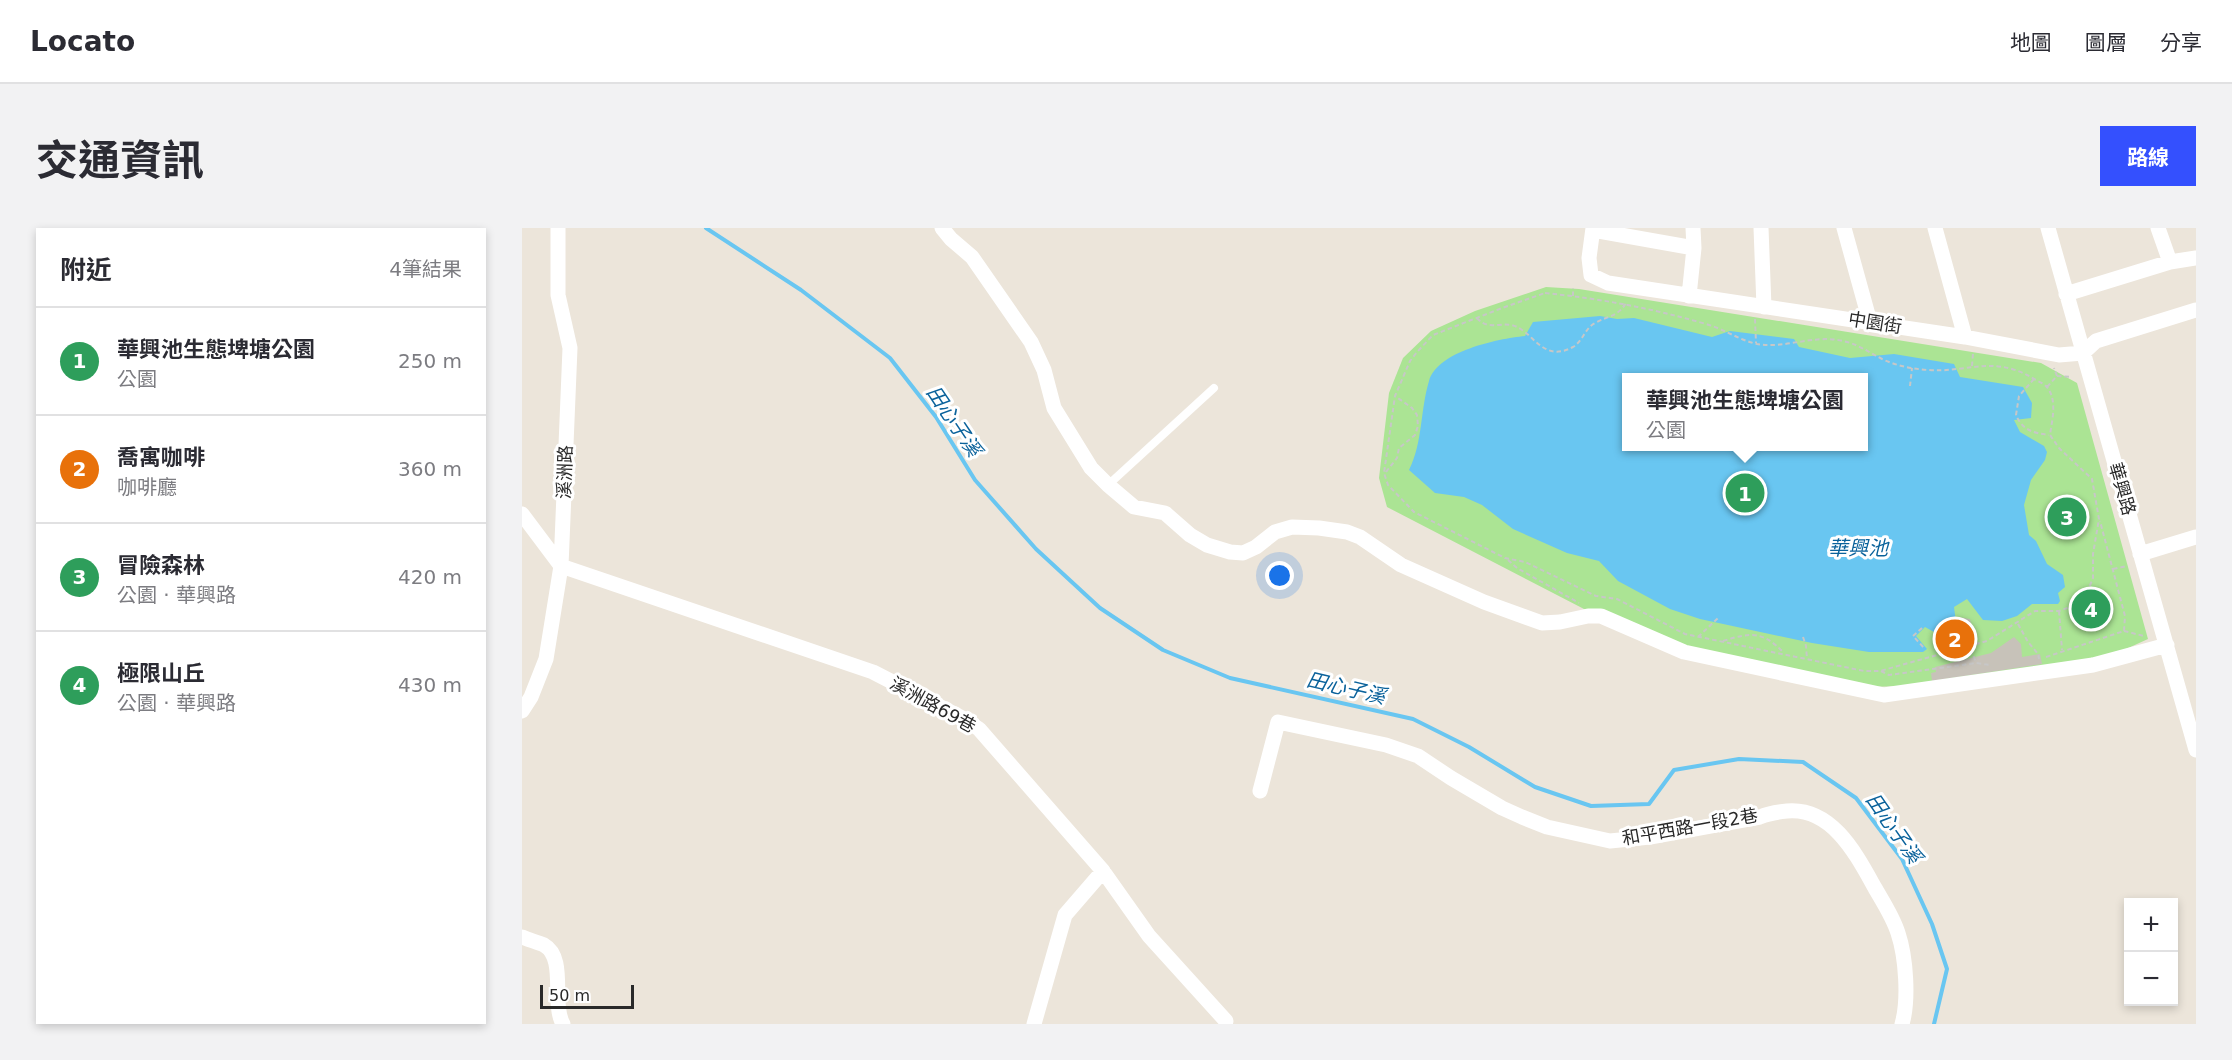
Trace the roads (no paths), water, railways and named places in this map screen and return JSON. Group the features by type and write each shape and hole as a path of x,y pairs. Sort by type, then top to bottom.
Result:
{"street":[{"name":"溪洲路","path":"522,711 531,697 546,659 561,566 570,348 558,295 558,228"},
{"path":"942,228 972,257 1031,342 1044,370 1054,408 1091,468 1134,507 1165,513 1190,535 1207,545 1230,552 1244,553 1275,532 1292,527 1347,532 1360,537 1401,565 1484,602 1542,623 1601,616 1684,652 1884,695 2093,665 2167,645"},
{"path":"1689,296 1694,248 1693,228"},
{"path":"1760,312 1761,228"},
{"path":"1844,228 1870,322"},
{"path":"1935,228 1965,337"},
{"name":"華興路","path":"2048,228 2196,748"},
{"path":"2158,228 2170,262"},
{"path":"1593,229 1694,248"},
{"name":"中園街","path":"1593,229 1589,258 1591,275 1608,283 1689,296 1760,312 1870,322 2059,355 2083,353"},
{"path":"2066,294 2170,262 2196,258"},
{"path":"2083,353 2096,341 2196,310"},
{"path":"522,514 561,566"},
{"path":"2140,554 2196,537"},
{"name":"溪洲路69巷","path":"561,566 873,672 979,729 1103,871 1149,936 1226,1021"},
{"name":"和平西路一段2巷","path":"1260,791 1278,722 1386,745 1418,756 1461,784 1521,817 1547,827 1610,841 1650,837 1760,817 1768,813 1798,810 1821,819 1842,836 1856,855 1893,919 1900,943 1906,995 1902,1024"},
{"path":"1034,1024 1065,915 1103,871"},
{"path":"522,937 546,946 554,955 558,1009 563,1024"}],"lane":[{"path":"1108,485 1214,388"}],"water":[{"name":"華興池","path":"1600,316 1617,319 1634,318 1712,337 1730,331 1794,339 1799,347 1850,358 1894,354 1954,364 1960,377 2023,387 2032,403 2031,418 2014,420 2020,432 2044,446 2047,452 2045,460 2031,480 2024,505 2029,535 2036,541 2047,564 2063,575 2065,587 2058,593 2060,601 2058,604 2032,604 2017,616 2002,621 1983,620 1967,599 1954,607 1956,622 1934,632 1925,627 1916,636 1927,649 1923,652 1869,652 1812,643 1700,619 1670,609 1618,581 1599,561 1567,553 1513,529 1482,505 1464,497 1435,493 1409,470 1417,448 1429,381 1444,362 1456,354 1499,340 1525,336 1533,322"}],"waterway":[{"name":"田心子溪","path":"706,228 801,290 890,358 936,417 975,480 1036,549 1100,608 1163,650 1230,678 1413,719 1469,747 1535,787 1591,806 1649,804 1674,770 1739,759 1803,762 1856,798 1902,859 1932,924 1947,969 1934,1024"}],"place":[{"name":"華興池生態埤塘公園","path":"1745,493"},
{"name":"冒險森林","path":"2067,517"},
{"name":"極限山丘","path":"2091,609"},
{"name":"喬寓咖啡","path":"1955,639"}]}
